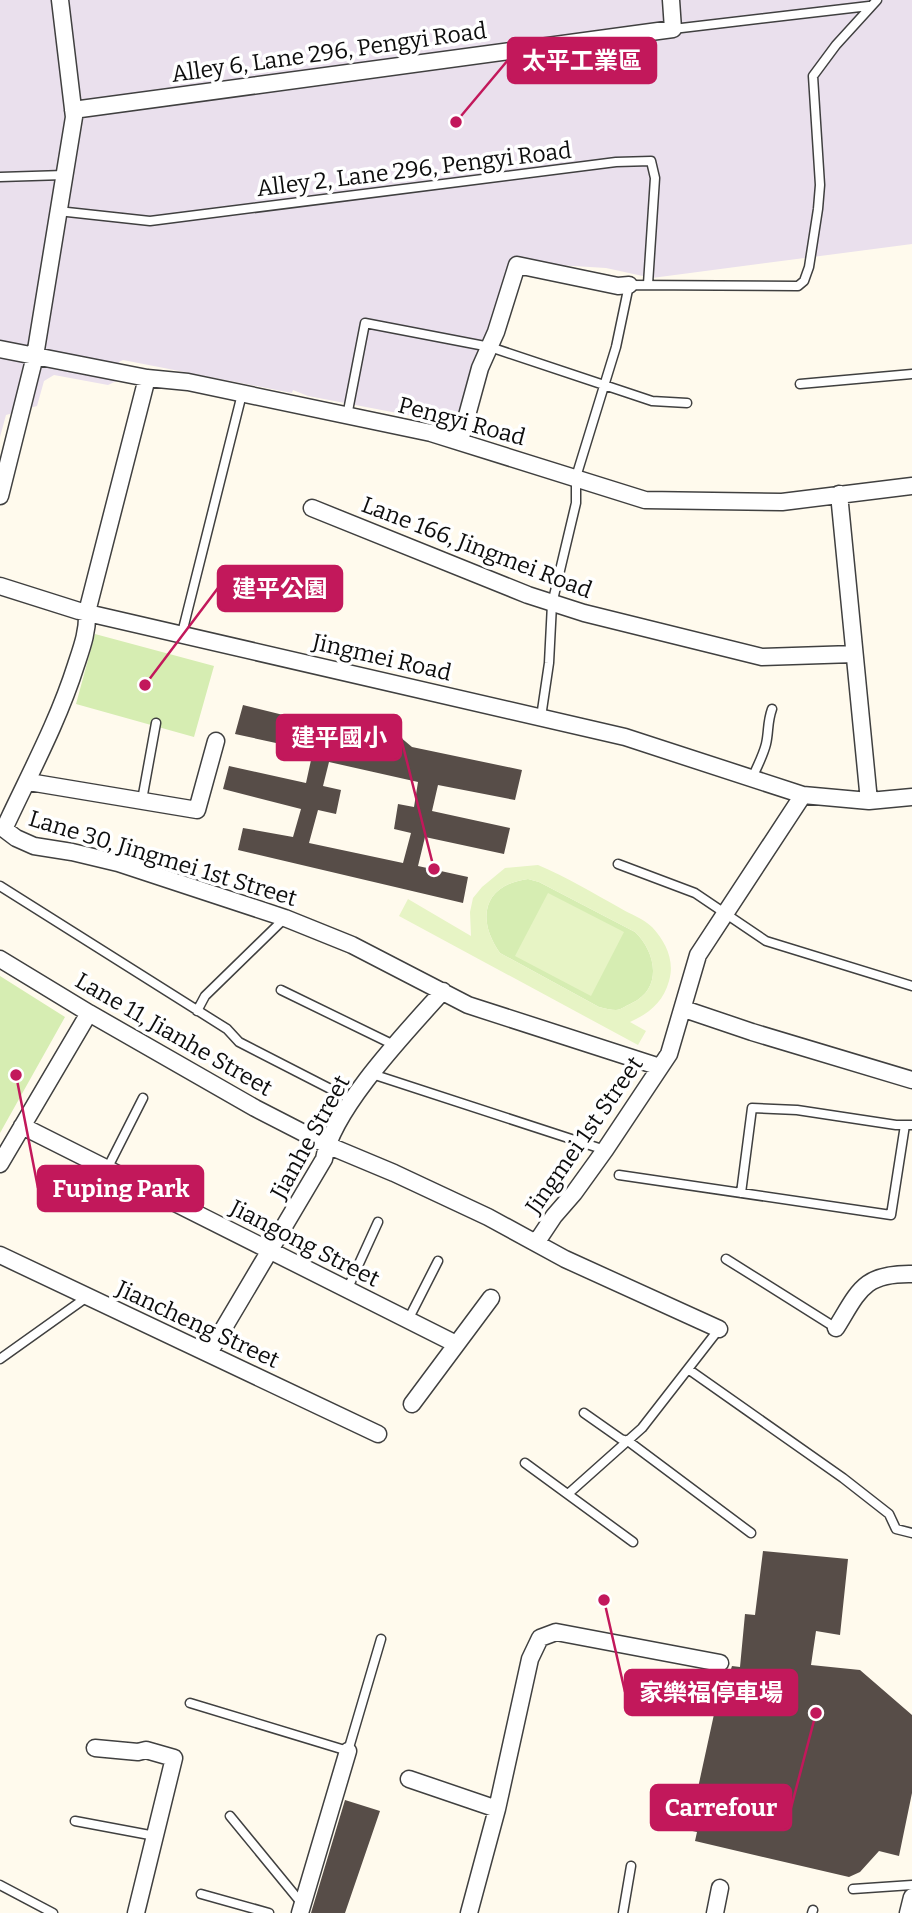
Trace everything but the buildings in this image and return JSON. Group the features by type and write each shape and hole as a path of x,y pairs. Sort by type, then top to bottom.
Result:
{"street":[{"path":"0,496 35,356 73,110 60,0"},
{"path":"671,0 673,29"},
{"name":"Alley 6, Lane 296, Pengyi Road","path":"73,110 673,29"},
{"path":"460,441 480,368 490,347 517,265 618,286 629,285"},
{"name":"Pengyi Road","path":"0,349 148,379 188,382 460,441 645,500 782,502 912,486"},
{"path":"2,833 6,813 29,782 34,765 67,694 88,628 87,612 148,379"},
{"path":"839,494 869,802"},
{"name":"Lane 166, Jingmei Road","path":"312,508 552,604 762,657 854,654"},
{"name":"Jingmei Road","path":"0,586 87,612 625,737 803,795 869,802 912,797"},
{"path":"29,782 197,810 216,741"},
{"name":"Jingmei 1st Street","path":"536,1243 605,1150 669,1054 698,955 803,795"},
{"name":"Lane 30, Jingmei 1st Street","path":"2,833 34,846 118,863 285,918 352,946 468,1005 660,1067"},
{"name":"Lane 11, Jianhe Street","path":"0,959 255,1108 327,1145 394,1173 565,1259 719,1329"},
{"name":"Jianhe Street","path":"209,1353 324,1159 327,1145 352,1100 394,1045 443,990"},
{"path":"684,1009 912,1080"},
{"path":"0,1164 89,1013"},
{"name":"Jiangong Street","path":"22,1126 456,1344"},
{"name":"Jiancheng Street","path":"0,1255 378,1434"},
{"path":"836,1328 861,1288 868,1282 898,1274 912,1274"},
{"path":"412,1404 491,1298"},
{"path":"470,1913 497,1809 530,1659 540,1638 556,1632 720,1662"},
{"path":"95,1748 138,1752 146,1750 173,1758 136,1913"},
{"path":"301,1909 348,1751"},
{"path":"408,1779 497,1809"},
{"path":"715,1913 720,1888"},
{"path":"908,1913 912,1897"}],"lane":[{"path":"541,717 549,663 552,604 576,503 576,477 616,347 629,285 799,285 804,281 809,267 820,185 813,76 869,6 877,0"},
{"name":"Alley 6, Lane 296, Pengyi Road","path":"673,29 869,6"},
{"name":"Alley 2, Lane 296, Pengyi Road","path":"58,211 150,221 616,162 651,161 656,178 648,284"},
{"path":"0,177 64,175"},
{"path":"347,416 365,323 490,347 652,401 687,402"},
{"path":"800,384 912,374"},
{"path":"182,634 242,394"},
{"path":"752,778 765,747 768,735 766,724 772,709"},
{"path":"142,800 156,723"},
{"path":"618,864 695,893 766,941 912,986"},
{"path":"0,886 227,1029 239,1042 352,1100"},
{"path":"197,1011 205,996 285,918"},
{"path":"281,990 394,1045"},
{"path":"372,1074 605,1150"},
{"path":"107,1169 143,1098"},
{"path":"618,1175 891,1215 908,1125 797,1110 752,1108 741,1193"},
{"path":"347,1290 379,1222"},
{"path":"726,1259 836,1328"},
{"path":"408,1320 438,1261"},
{"path":"0,1359 87,1297"},
{"path":"568,1494 657,1412 719,1329"},
{"path":"688,1369 843,1478 889,1514 895,1529 912,1533"},
{"path":"583,1413 628,1441 751,1533"},
{"path":"525,1462 633,1542"},
{"path":"190,1703 348,1751 382,1639"},
{"path":"230,1816 301,1909"},
{"path":"75,1821 155,1836"},
{"path":"623,1913 631,1866"},
{"path":"0,1885 53,1913"},
{"path":"853,1889 912,1885"},
{"path":"201,1894 268,1913"}],"shaded area":[{"path":"0,0 912,0 912,244 652,278 606,268 524,263 471,427 308,396 293,390 292,393 123,360 119,362 125,377 108,385 54,375 44,381 37,406 6,415 0,437"}],"green space":[{"path":"95,634 214,666 194,737 76,704"},
{"path":"538,865 641,919 657,933 668,952 671,974 659,1001 650,1011 630,1022 646,1031 638,1045 399,916 408,899 471,936 470,912 473,898 505,868","holes":["528,879 539,882 635,932 648,949 653,969 652,979 642,996 618,1010 599,1007 500,953 492,940 486,916 493,896 501,888 513,883"]},
{"path":"528,879 539,882 635,932 648,949 653,969 652,979 642,996 618,1010 599,1007 500,953 488,928 488,906 501,888"},
{"path":"548,893 624,932 591,996 515,956"},
{"path":"0,976 65,1017 0,1133"}],"place":[{"name":"太平工業區","path":"456,122"},
{"name":"建平公園","path":"145,685"},
{"name":"建平國小","path":"434,869"},
{"name":"Fuping Park","path":"16,1075"},
{"name":"家樂福停車場","path":"604,1600"},
{"name":"Carrefour","path":"816,1713"}]}
